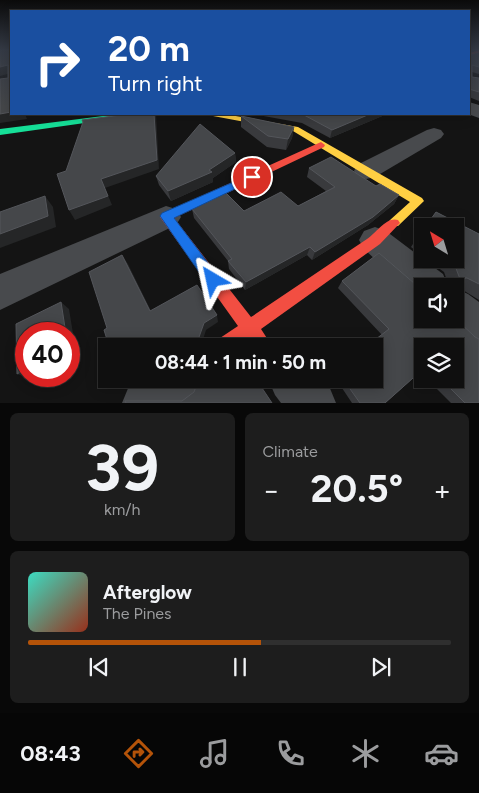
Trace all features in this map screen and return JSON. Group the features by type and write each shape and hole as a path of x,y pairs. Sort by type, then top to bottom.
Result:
{"street":[{"path":"0,132 127,115"},
{"path":"218,115 295,130 418,201 375,240 235,338"},
{"path":"366,171 434,134"},
{"path":"0,292 321,145"},
{"path":"166,216 256,338"},
{"path":"375,240 420,278"},
{"path":"464,314 479,327"},
{"path":"146,403 167,388"},
{"path":"299,388 312,403"}],"building":[{"path":"8,69 10,69 10,112 0,114 0,79 8,78"},
{"path":"470,69 472,69 472,77 479,78 479,92 470,89"},
{"path":"121,115 154,115 157,160 101,179 108,196 69,210 57,174 66,171 83,122 82,120"},
{"path":"304,115 368,115 332,130"},
{"path":"241,116 294,127 288,139 268,136"},
{"path":"200,124 235,153 209,170 212,172 168,191 156,176"},
{"path":"331,157 376,186 380,184 399,195 373,217 315,252 310,247 246,282 228,261 232,259 192,209 226,193 244,211 281,192 298,206 335,187 309,168"},
{"path":"45,196 48,216 0,234 0,212"},
{"path":"436,212 448,218 432,218"},
{"path":"464,226 479,234 479,284 467,278 465,278 464,282 464,278 460,278 456,268 464,268"},
{"path":"379,253 414,283 414,328 464,327 479,339 479,403 465,403 450,388 464,388 464,338 414,338 414,377 385,403 360,403 349,388 383,388 383,338 377,338 389,329 342,281"},
{"path":"122,255 150,311 197,285 217,315 204,323 199,338 106,338 104,330 107,328 89,272"},
{"path":"61,302 64,322 20,322"},
{"path":"196,388 262,388 272,403 126,403 125,401 182,401 194,392"}],"traffic: fast":[{"path":"0,132 127,115"}],"traffic: slow":[{"path":"218,115 295,129 418,201 394,223"}],"traffic: jam":[{"path":"257,338 166,217 321,145"},
{"path":"234,338 375,240 394,223"}],"route":[{"path":"213,280 166,216 252,177"}]}
